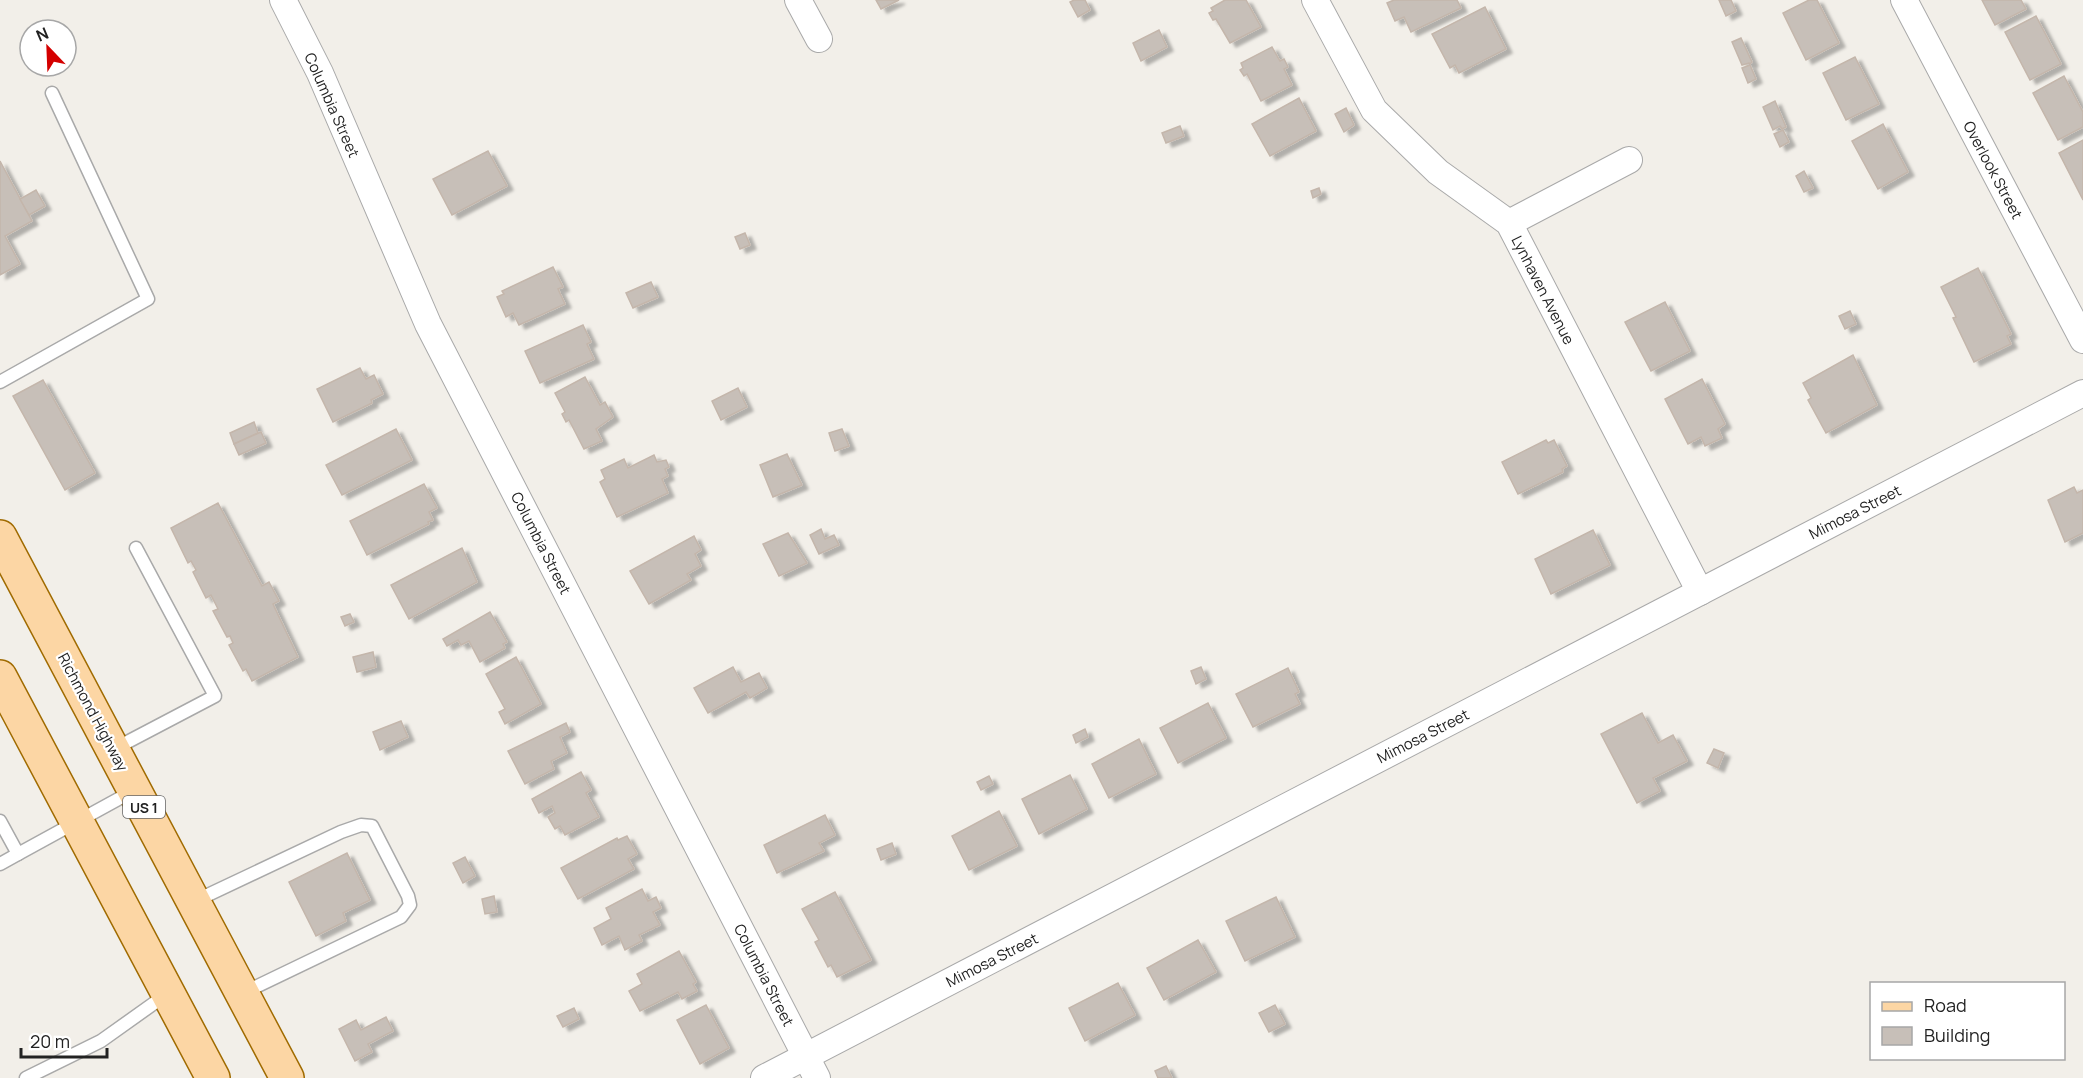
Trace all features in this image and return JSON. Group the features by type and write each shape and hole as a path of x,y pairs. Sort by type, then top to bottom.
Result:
{"main road":[{"name":"Richmond Highway","path":"0,537 287,1078"},
{"path":"0,677 213,1078"}],"street":[{"name":"Columbia Street","path":"283,0 325,84 428,324 812,1067"},
{"path":"798,0 819,39"},
{"name":"Lynhaven Avenue","path":"1315,0 1374,110 1438,172 1509,223 1700,592"},
{"name":"Overlook Street","path":"1904,0 2083,340"},
{"path":"1509,223 1629,160"},
{"name":"Mimosa Street","path":"764,1078 812,1067 1700,592 2083,393"}],"lane":[{"path":"0,382 148,299 52,93"},
{"path":"113,750 215,696 136,548"},
{"path":"0,864 134,790"},
{"path":"0,821 18,854"},
{"path":"193,902 341,832 361,825 372,826 408,896 410,905 401,918 242,994"},
{"path":"26,1078 101,1041 168,993"}],"building":[{"path":"876,0 899,0 881,9"},
{"path":"1085,0 1090,10 1078,17 1070,2"},
{"path":"1225,0 1246,0 1261,27 1230,43 1216,19 1213,20 1209,13 1213,11 1211,8"},
{"path":"1394,0 1457,0 1461,8 1411,32 1404,17 1395,21 1387,3"},
{"path":"1719,0 1731,0 1736,11 1726,16"},
{"path":"1809,0 1817,0 1839,43 1806,60 1783,13"},
{"path":"1982,0 2021,0 2026,9 1995,25"},
{"path":"1485,7 1506,49 1459,73 1455,65 1450,68 1432,34"},
{"path":"2036,16 2061,64 2030,80 2005,32"},
{"path":"1159,30 1167,47 1141,61 1133,43"},
{"path":"1741,38 1752,62 1750,64 1742,65 1732,42"},
{"path":"1272,47 1280,61 1284,59 1288,67 1284,69 1292,85 1261,101 1247,74 1244,76 1240,70 1243,68 1241,63"},
{"path":"1855,57 1879,104 1846,120 1823,73"},
{"path":"1750,65 1756,79 1748,83 1742,68"},
{"path":"2064,76 2083,112 2083,127 2058,140 2033,93"},
{"path":"1299,98 1316,131 1270,156 1252,124"},
{"path":"1775,101 1786,127 1782,129 1780,126 1773,130 1763,107"},
{"path":"1346,108 1354,125 1344,132 1335,114"},
{"path":"1883,124 1908,172 1878,189 1852,141"},
{"path":"1180,126 1184,136 1166,143 1162,133"},
{"path":"1783,130 1789,142 1780,147 1774,134"},
{"path":"2083,140 2083,200 2059,153"},
{"path":"488,151 507,186 452,215 433,179"},
{"path":"0,161 32,221 5,236 20,264 0,275"},
{"path":"1804,171 1813,188 1804,192 1796,176"},
{"path":"1319,188 1321,194 1313,198 1311,191"},
{"path":"36,190 45,206 29,215 20,199"},
{"path":"745,233 750,245 740,249 735,237"},
{"path":"553,267 563,287 558,289 565,304 519,325 513,313 506,317 497,297 504,294 502,291"},
{"path":"1978,268 2011,334 2007,336 2011,344 1974,362 1941,287"},
{"path":"651,282 658,297 633,308 626,293"},
{"path":"1665,302 1690,351 1651,371 1625,322"},
{"path":"1850,311 1856,324 1845,329 1839,316"},
{"path":"583,325 591,342 587,344 594,359 540,383 525,351"},
{"path":"1853,355 1877,405 1826,433 1808,400 1811,398 1803,383"},
{"path":"360,368 366,379 374,375 383,394 371,400 372,403 333,422 317,389"},
{"path":"585,377 600,405 605,402 613,417 596,429 602,441 584,449 569,420 566,422 562,414 565,412 555,393"},
{"path":"1702,379 1725,424 1718,429 1722,438 1705,446 1701,437 1688,444 1665,399"},
{"path":"43,380 95,473 65,490 13,396"},
{"path":"738,388 747,407 721,420 712,401"},
{"path":"254,422 258,433 234,444 230,433"},
{"path":"396,429 412,460 342,495 326,465"},
{"path":"842,429 849,446 835,451 829,433"},
{"path":"261,432 266,443 239,455 234,444"},
{"path":"1546,440 1548,443 1554,440 1567,466 1562,469 1563,472 1518,494 1502,462"},
{"path":"787,454 802,485 773,497 760,465"},
{"path":"654,455 657,462 666,460 669,467 665,469 668,476 662,479 668,493 617,517 600,482 605,479 601,470 624,459 628,468"},
{"path":"424,484 437,508 429,512 433,520 367,555 350,521"},
{"path":"2074,487 2077,493 2083,490 2083,533 2065,542 2048,500"},
{"path":"218,503 262,586 269,582 279,601 273,604 298,657 252,681 246,669 243,671 229,645 233,643 230,636 227,637 213,611 218,609 211,595 206,598 193,572 196,570 191,561 188,563 171,528"},
{"path":"821,529 825,539 834,535 839,545 819,554 810,535"},
{"path":"1593,530 1610,565 1551,594 1535,559"},
{"path":"788,533 807,563 779,576 763,544"},
{"path":"694,536 701,550 695,554 701,566 687,574 691,580 649,604 630,571"},
{"path":"462,548 477,582 409,619 391,585"},
{"path":"490,612 507,642 503,644 505,648 480,662 469,641 461,645 458,640 447,646 443,639"},
{"path":"350,614 354,622 345,626 341,617"},
{"path":"373,652 376,667 357,672 353,657"},
{"path":"516,657 541,704 505,724 499,712 505,709 486,674"},
{"path":"733,667 741,682 759,673 767,688 750,698 746,692 708,713 694,688"},
{"path":"1201,667 1206,679 1196,684 1191,671"},
{"path":"1288,668 1299,692 1295,694 1300,704 1253,727 1236,694"},
{"path":"1208,703 1226,738 1178,763 1160,728"},
{"path":"1642,713 1658,743 1673,735 1687,761 1653,778 1660,791 1637,803 1601,734"},
{"path":"401,721 408,737 380,750 373,732"},
{"path":"566,723 570,732 560,737 567,753 551,761 554,769 525,784 508,751"},
{"path":"1085,729 1088,737 1076,743 1073,735"},
{"path":"1139,739 1156,774 1109,798 1092,764"},
{"path":"1714,749 1724,753 1718,768 1707,763"},
{"path":"581,772 591,790 586,793 599,817 565,835 560,826 555,829 548,817 555,813 552,806 539,813 532,799"},
{"path":"1070,775 1087,809 1039,834 1022,799"},
{"path":"989,776 993,784 981,790 977,782"},
{"path":"999,811 1017,846 969,870 952,836"},
{"path":"825,815 835,835 819,843 824,851 777,873 764,845"},
{"path":"627,836 637,854 628,859 634,869 578,899 561,868 617,838 618,840"},
{"path":"892,843 896,854 881,860 877,849"},
{"path":"347,853 370,900 343,913 346,921 316,936 289,882"},
{"path":"465,857 475,876 463,883 453,863"},
{"path":"642,889 648,901 656,897 661,908 653,912 660,925 639,935 642,941 625,950 619,936 602,945 594,928 611,919 606,908"},
{"path":"835,892 871,960 837,977 831,965 828,967 815,942 819,940 802,909"},
{"path":"494,896 497,912 485,914 482,899"},
{"path":"1276,897 1295,937 1245,961 1226,921"},
{"path":"1198,940 1216,972 1164,1000 1147,968"},
{"path":"679,951 696,982 693,984 697,991 682,999 678,992 640,1011 629,991 642,984 637,974"},
{"path":"1118,983 1135,1015 1085,1041 1069,1008"},
{"path":"706,1005 729,1048 700,1064 677,1020"},
{"path":"1275,1005 1285,1024 1269,1032 1259,1013"},
{"path":"574,1008 579,1019 563,1027 557,1016"},
{"path":"386,1017 393,1031 368,1044 372,1052 355,1061 339,1029 356,1020 361,1030"},
{"path":"1166,1066 1172,1078 1158,1078 1155,1071"}]}
